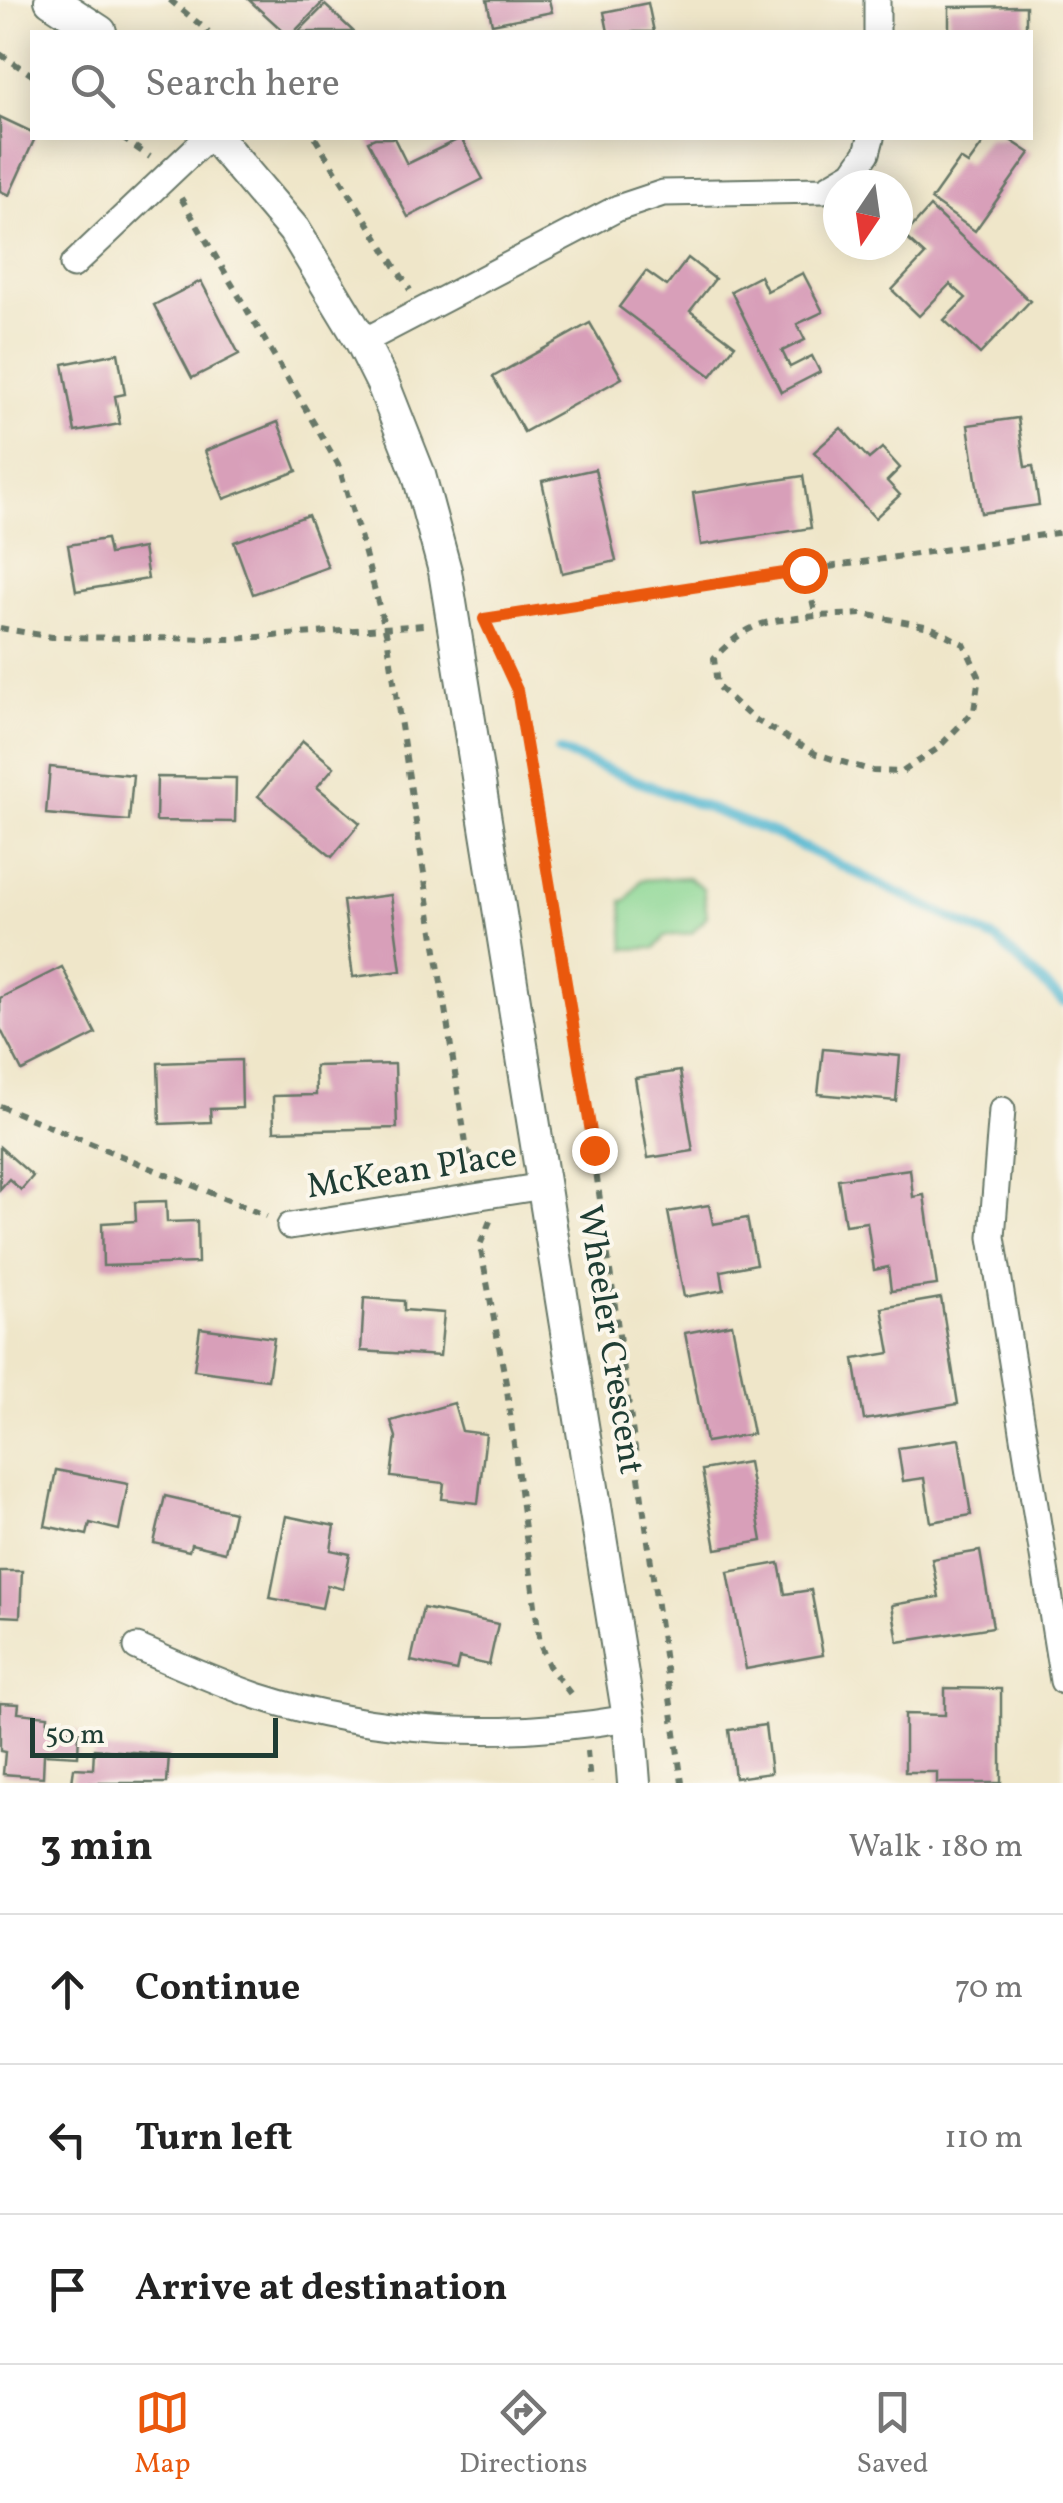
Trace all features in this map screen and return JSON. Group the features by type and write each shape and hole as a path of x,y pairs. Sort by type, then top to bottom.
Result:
{"street":[{"path":"51,0 97,30"},
{"path":"877,0 877,30"},
{"path":"73,265 205,140"},
{"name":"Wheeler Crescent","path":"218,140 294,230 362,342 383,384 418,475 445,570 629,1718 634,1783"},
{"path":"362,342 618,208 663,193 824,190 853,172 867,153 870,140"},
{"path":"1002,1110 992,1237 1063,1681"},
{"name":"McKean Place","path":"290,1226 544,1186"},
{"path":"136,1647 261,1698 404,1728 501,1732 629,1718"}],"path":[{"path":"170,0 207,30"},
{"path":"0,54 30,74"},
{"path":"125,140 155,160"},
{"path":"316,140 410,290"},
{"path":"175,190 338,464 384,626 467,1150 486,1177"},
{"path":"682,1783 594,1150 517,690 484,619 1063,532"},
{"path":"804,570 816,616"},
{"path":"863,614 930,627 964,644 979,676 974,711 936,749 902,772 872,770 816,754 752,718 718,686 714,658 732,639 755,623 816,616 863,614"},
{"path":"0,628 52,638 232,639 427,625"},
{"path":"0,1106 290,1226"},
{"path":"490,1219 480,1244 506,1383 540,1644 549,1666 581,1708"},
{"path":"587,1747 590,1783"}],"green space":[{"path":"688,877 703,888 707,916 692,933 665,936 655,948 625,949 622,901 627,900 641,880"}],"building":[{"path":"249,0 325,0 296,30 282,30"},
{"path":"487,0 549,0 552,12 492,24"},
{"path":"648,3 654,30 608,30 604,12"},
{"path":"325,5 352,30 300,30"},
{"path":"1026,6 1026,30 949,30 949,7"},
{"path":"0,117 30,131 30,140 34,140 9,195 0,191"},
{"path":"395,140 407,164 462,140 483,179 408,217 368,141"},
{"path":"986,140 1010,140 1030,153 975,231 931,200 960,159 968,164"},
{"path":"930,207 1030,301 980,354 944,320 966,298 950,284 919,316 892,290 925,255 913,244 913,226"},
{"path":"688,258 715,279 690,311 735,345 711,376 619,307 646,271 667,286"},
{"path":"803,273 823,312 797,324 805,340 782,351 790,367 812,356 820,372 781,392 731,291 760,276 767,291"},
{"path":"201,281 239,354 192,378 154,305"},
{"path":"590,323 622,378 524,432 493,377"},
{"path":"118,353 125,394 115,396 120,424 75,432 63,364"},
{"path":"1018,418 1025,467 1033,466 1039,505 981,513 968,425"},
{"path":"278,422 297,471 224,499 205,451"},
{"path":"841,428 869,459 882,448 900,468 887,481 900,495 875,518 814,452"},
{"path":"595,469 616,561 562,573 542,481"},
{"path":"803,476 811,528 701,545 693,493"},
{"path":"308,515 328,567 253,594 234,542"},
{"path":"106,539 109,554 143,548 148,579 76,591 68,545"},
{"path":"303,741 334,767 317,787 360,823 332,857 258,796"},
{"path":"50,767 133,775 129,821 46,814"},
{"path":"157,777 236,778 235,822 156,821"},
{"path":"391,895 401,971 353,977 343,901"},
{"path":"62,967 96,1034 22,1071 0,1028 0,998"},
{"path":"823,1049 900,1056 896,1101 818,1094"},
{"path":"241,1060 242,1108 210,1109 211,1122 160,1124 158,1063"},
{"path":"395,1064 397,1128 274,1131 273,1096 316,1095 315,1066"},
{"path":"680,1071 693,1151 648,1158 635,1078"},
{"path":"0,1147 33,1176 21,1190 9,1179 0,1189"},
{"path":"910,1169 913,1197 924,1195 937,1285 891,1291 888,1267 874,1270 867,1222 845,1225 838,1179"},
{"path":"166,1201 167,1222 197,1221 198,1263 103,1266 102,1223 136,1221 135,1202"},
{"path":"709,1205 713,1224 747,1218 756,1264 721,1271 724,1290 684,1297 668,1212"},
{"path":"364,1298 404,1301 404,1310 444,1313 440,1356 361,1351"},
{"path":"941,1298 958,1404 864,1420 854,1359 890,1353 882,1308"},
{"path":"732,1324 753,1434 706,1442 685,1333"},
{"path":"200,1328 274,1338 268,1380 194,1370"},
{"path":"454,1403 462,1431 486,1434 478,1503 442,1499 444,1483 391,1477 396,1437 391,1421"},
{"path":"959,1439 971,1515 931,1522 924,1478 903,1481 898,1448"},
{"path":"748,1462 762,1541 716,1549 702,1470"},
{"path":"56,1470 128,1484 119,1530 90,1523 87,1535 45,1526"},
{"path":"165,1496 234,1512 225,1552 191,1544 189,1551 154,1543"},
{"path":"286,1516 335,1526 331,1550 350,1554 343,1589 327,1585 322,1608 270,1598"},
{"path":"980,1551 993,1627 898,1642 892,1605 939,1597 932,1559"},
{"path":"779,1563 785,1594 811,1590 823,1655 746,1669 728,1572"},
{"path":"0,1571 22,1571 20,1617 0,1616"},
{"path":"423,1608 498,1624 489,1665 459,1658 456,1671 411,1661"},
{"path":"945,1688 1001,1689 1001,1783 937,1783 937,1772 905,1772 905,1714 945,1715"},
{"path":"0,1703 19,1704 18,1713 48,1716 47,1729 79,1731 78,1756 44,1754 43,1777 3,1774"},
{"path":"765,1725 771,1773 735,1778 729,1730"},
{"path":"94,1749 169,1755 167,1783 72,1783 74,1768 93,1769"}],"waterway":[{"path":"559,751 775,834 997,940 1063,1002"}],"route":[{"path":"594,1150 517,690 484,619 804,570"}]}
